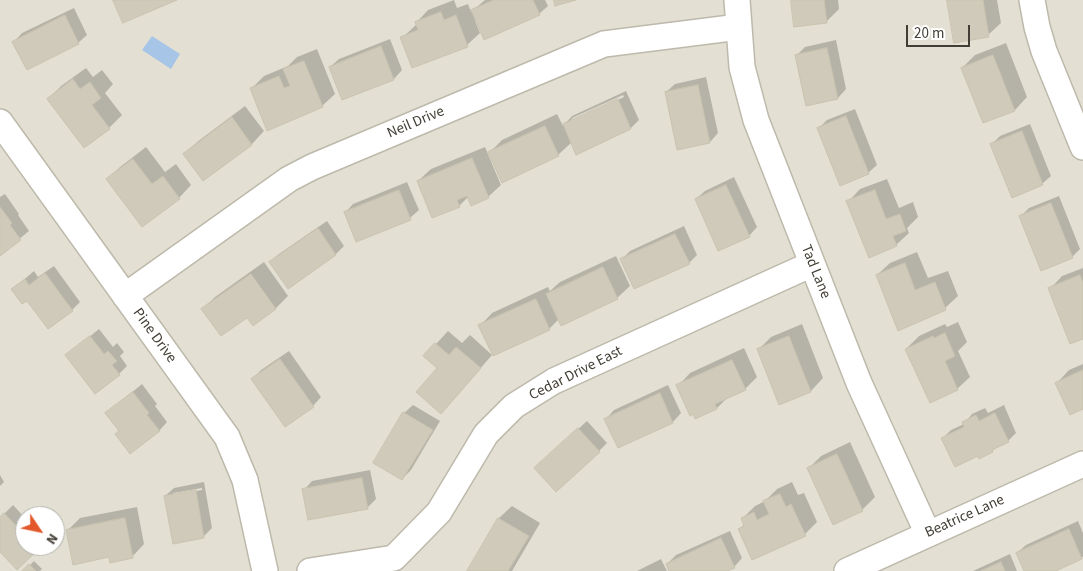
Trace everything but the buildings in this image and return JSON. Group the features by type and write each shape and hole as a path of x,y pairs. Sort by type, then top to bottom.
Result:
{"street":[{"name":"Tad Lane","path":"737,0 742,67 756,120 859,382 928,534"},
{"path":"1032,0 1036,28 1044,52 1082,141"},
{"name":"Neil Drive","path":"126,296 275,188 312,167 604,44 740,28"},
{"name":"Pine Drive","path":"0,122 228,437 245,480 265,571"},
{"name":"Cedar Drive East","path":"310,571 399,564 439,512 486,434 514,406 554,382 812,264"},
{"name":"Beatrice Lane","path":"847,571 1083,464"}],"shaded area":[{"path":"0,0 1083,0 1083,571 0,571"}],"water":[{"path":"152,36 180,54 171,69 142,50"}]}
